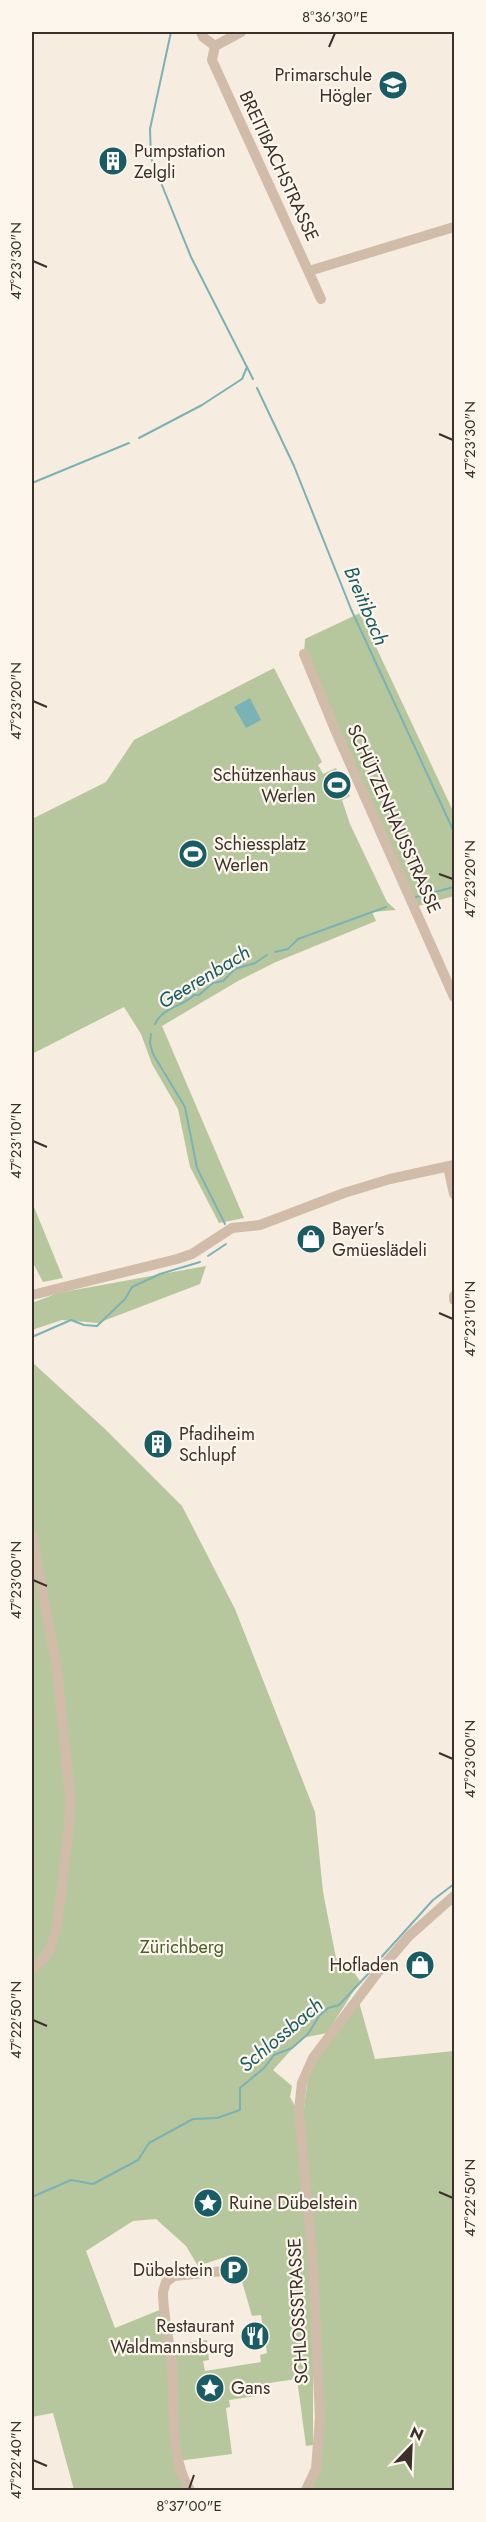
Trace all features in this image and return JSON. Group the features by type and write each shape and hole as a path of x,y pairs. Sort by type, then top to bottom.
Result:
{"street":[{"path":"201,32 215,46 241,32"},
{"name":"BREITIBACHSTRASSE","path":"215,46 213,60 321,299"},
{"path":"309,271 454,227"},
{"name":"SCHÜTZENHAUSSTRASSE","path":"304,654 340,741 454,997"},
{"path":"32,1295 177,1259 192,1254 232,1228 260,1225 344,1193 390,1179 451,1166 454,1194"},
{"path":"32,1535 57,1669 70,1796 69,1827 57,1927 50,1949 40,1963 32,1969"},
{"name":"SCHLOSSSTRASSE","path":"306,2490 316,2469 320,2417 313,2265 299,2110 303,2083 313,2058 378,1972 410,1936 454,1896"},
{"path":"190,2490 183,2481 178,2460 172,2365 163,2292 166,2282 174,2276 234,2270"}],"green space":[{"path":"360,613 454,813 454,896 415,907 304,654 305,639"},
{"path":"274,668 322,762 318,765 323,774 336,768 350,796 342,800 350,824 387,902 396,910 372,912 376,921 276,962 238,981 162,1026 244,1218 219,1223 190,1167 178,1109 152,1064 141,1034 124,1007 32,1054 32,819 106,782 134,740"},
{"path":"32,1202 63,1278 43,1282 32,1261"},
{"path":"206,1266 200,1284 98,1323 62,1320 32,1330 32,1303 58,1293"},
{"name":"Zürichberg","path":"32,1362 105,1429 182,1506 235,1609 315,1812 323,1892 336,1958 353,1971 360,1981 327,2033 302,2038 273,2070 292,2086 290,2097 295,2106 313,2314 313,2445 306,2446 297,2379 269,2383 270,2394 229,2400 230,2407 226,2408 232,2454 178,2461 190,2490 74,2490 53,2413 32,2417","holes":["156,2219 186,2246 198,2266 231,2255 244,2276 241,2278 252,2316 261,2315 267,2353 260,2355 261,2362 205,2371 203,2361 209,2360 207,2340 170,2345 162,2309 115,2328 86,2251 133,2221"]},
{"path":"359,2002 375,2059 454,2051 454,2490 306,2490 319,2444 303,2116 308,2078 317,2056"}],"water":[{"path":"250,698 261,720 246,728 234,707"}],"waterway":[{"name":"Breitibach","path":"171,32 150,129 151,158 191,257 253,379"},
{"path":"139,438 202,405 242,379 247,367"},
{"name":"Breitibach","path":"257,388 294,466 351,609 454,832"},
{"path":"32,483 129,443"},
{"name":"Geerenbach","path":"416,897 454,887"},
{"name":"Geerenbach","path":"275,952 288,949 298,939 386,907"},
{"name":"Geerenbach","path":"155,1024 163,1014 194,995 199,995 213,983 223,981 235,969 255,963 267,955"},
{"name":"Geerenbach","path":"151,1034 150,1043 153,1054 185,1107 197,1168 225,1224"},
{"name":"Geerenbach","path":"208,1256 226,1244"},
{"name":"Geerenbach","path":"32,1337 71,1320 84,1325 97,1326 125,1299 132,1287 160,1274 200,1262"},
{"name":"Breitibach","path":"376,1963 433,1900 454,1884"},
{"name":"Schlossbach","path":"32,2197 71,2180 93,2184 138,2160 149,2143 193,2119 217,2118 240,2110 240,2088 264,2068 274,2055 292,2048 308,2034 319,2016 328,2008 339,2005 369,1973"}],"place":[{"name":"Primarschule Högler","path":"393,85"},
{"name":"Pumpstation Zelgli","path":"113,161"},
{"name":"Schützenhaus Werlen","path":"337,785"},
{"name":"Schiessplatz Werlen","path":"193,854"},
{"name":"Bayer's Gmüeslädeli","path":"311,1239"},
{"name":"Pfadiheim Schlupf","path":"158,1444"},
{"name":"Hofladen","path":"420,1965"},
{"name":"Ruine Dübelstein","path":"208,2203"},
{"name":"Dübelstein","path":"234,2270"},
{"name":"Restaurant Waldmannsburg","path":"255,2336"},
{"name":"Gans","path":"210,2388"}]}
